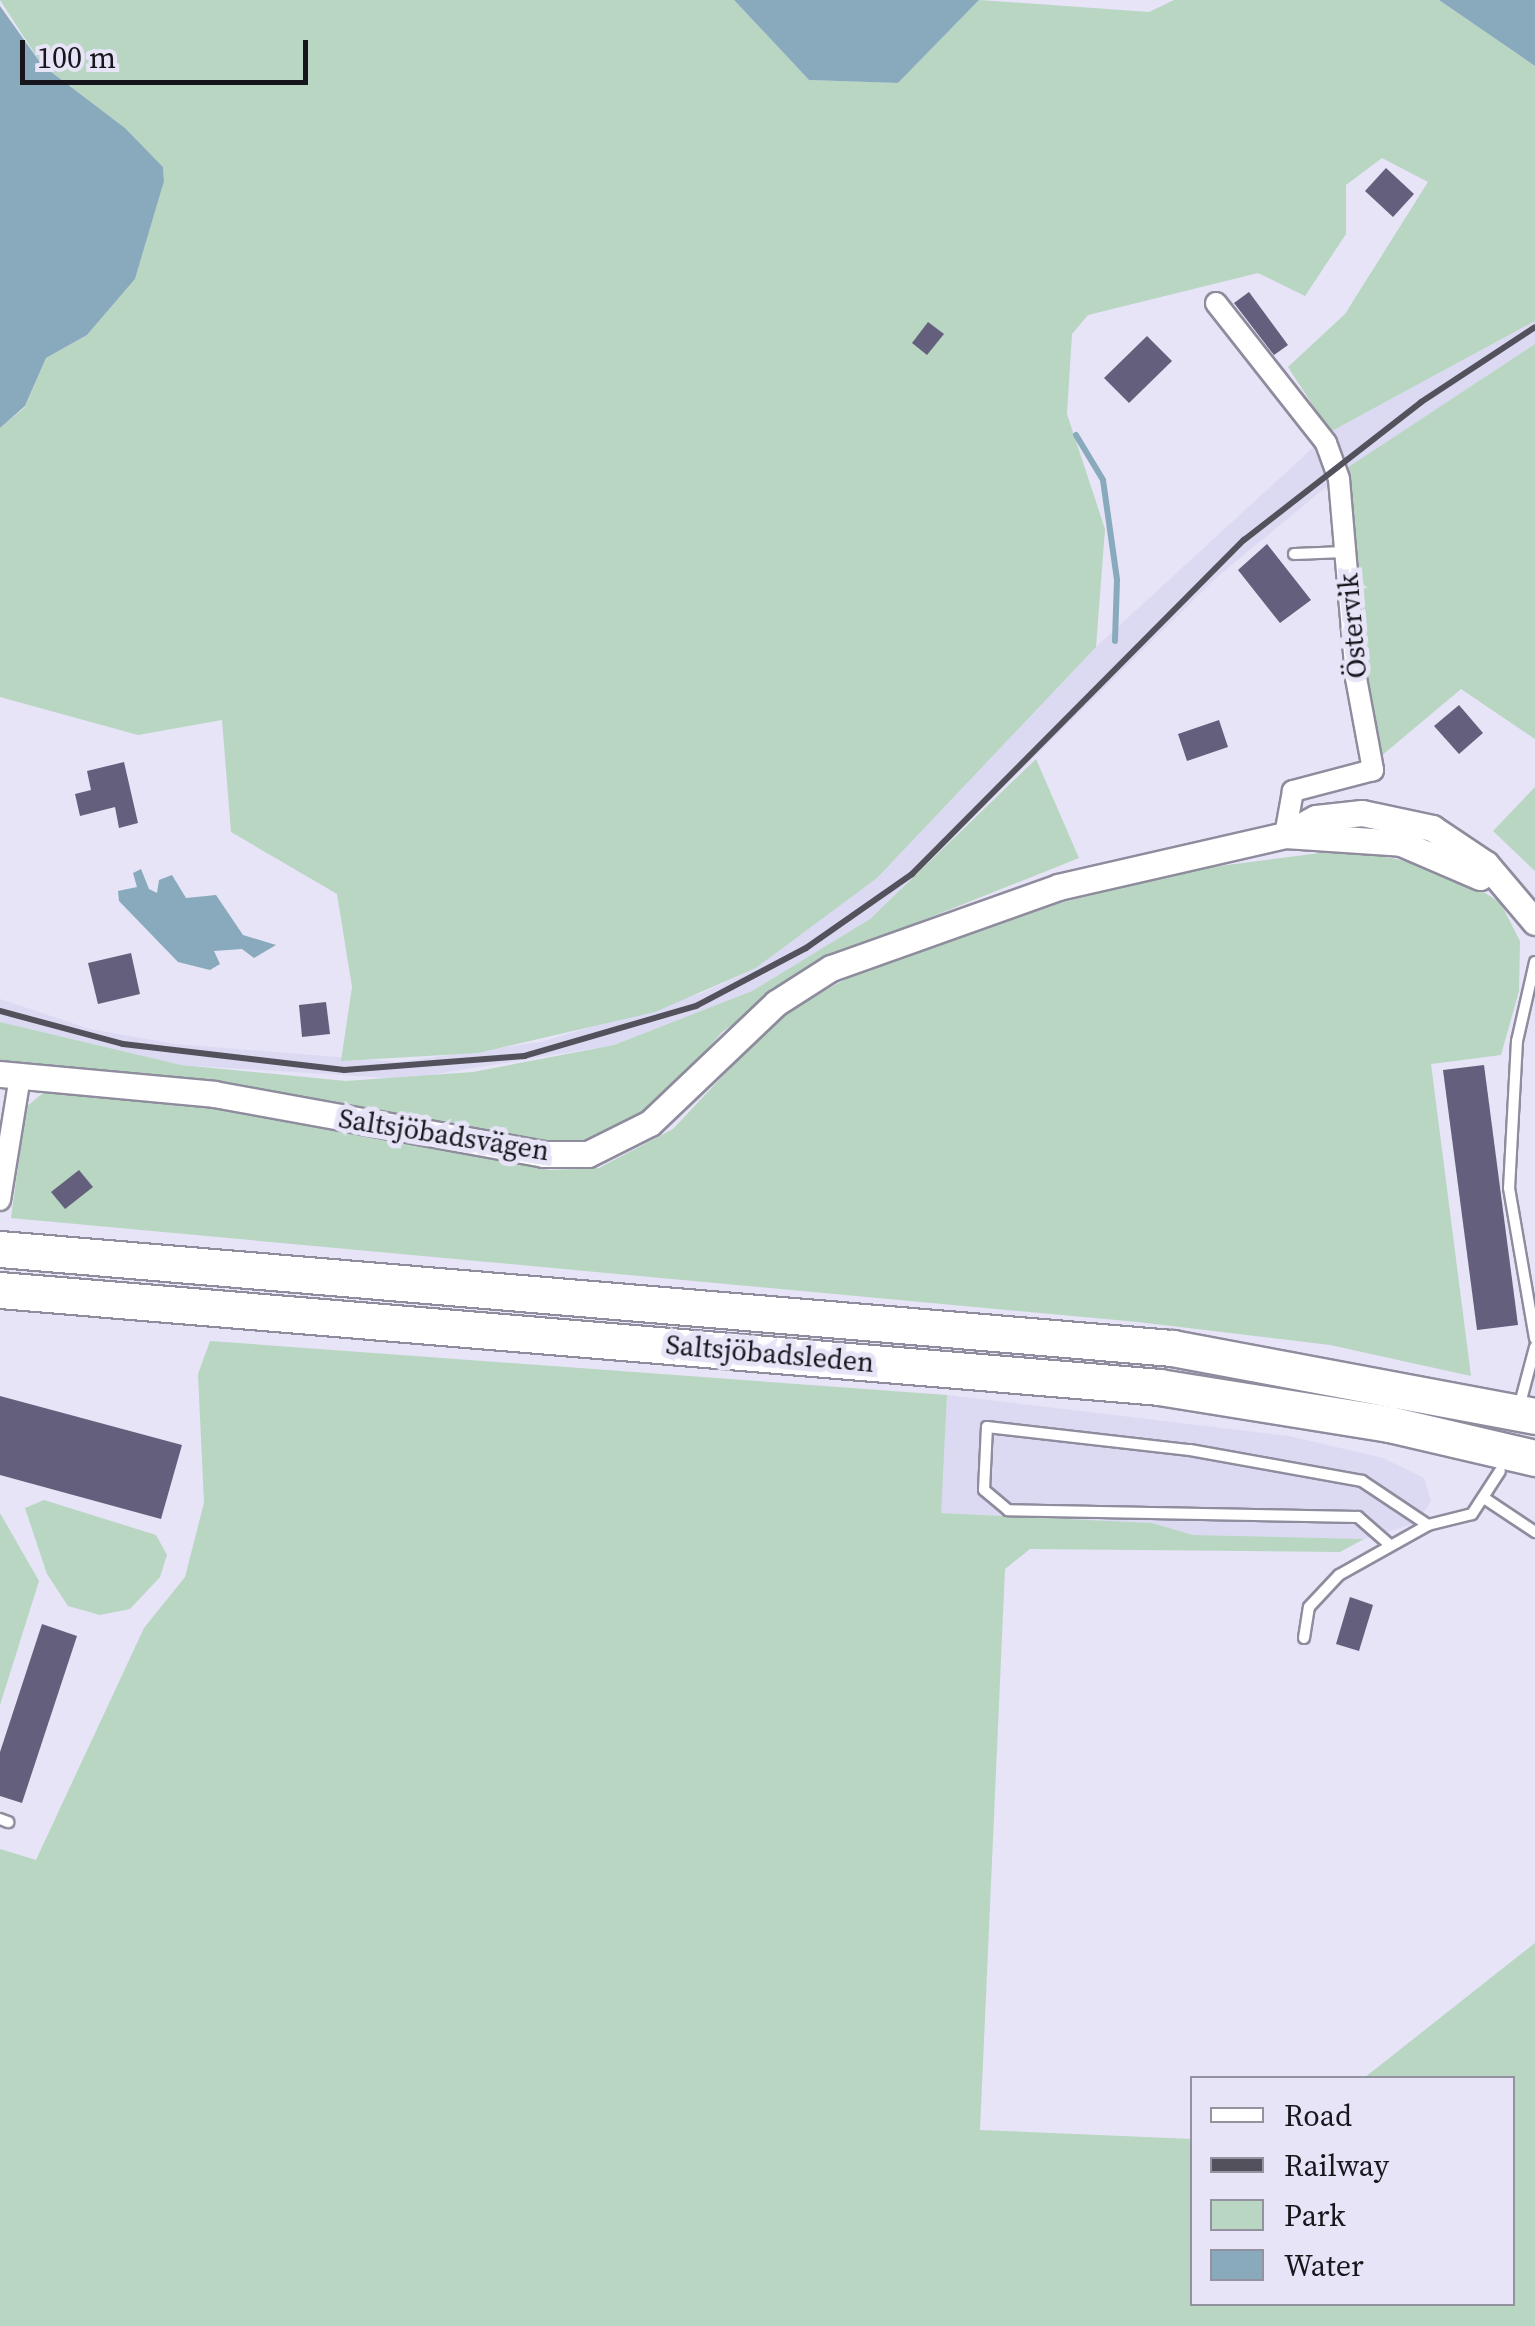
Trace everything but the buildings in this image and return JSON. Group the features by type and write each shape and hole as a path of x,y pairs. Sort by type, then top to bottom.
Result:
{"highway":[{"name":"Saltsjöbadsleden","path":"0,1249 1172,1348 1528,1406"},
{"name":"Saltsjöbadsleden","path":"0,1290 1159,1388 1390,1424 1535,1458"}],"street":[{"name":"Östervik","path":"1216,302 1336,464 1373,770 1293,791 1285,835"},
{"name":"Saltsjöbadsvägen","path":"7,1079 214,1094 543,1154 588,1154 650,1124 776,1003 831,968 1058,887 1285,835 1400,843 1438,853 1506,893 1535,922"},
{"path":"0,1200 7,1079"}],"lane":[{"path":"1294,554 1345,552"},
{"path":"1535,962 1517,1040 1509,1188 1535,1338"},
{"path":"1528,1406 1535,1347"},
{"path":"1390,1546 1358,1518 1008,1510 984,1490 987,1427 1190,1450 1362,1481 1428,1524"},
{"path":"1304,1638 1309,1607 1329,1585 1428,1524 1454,1522 1487,1500 1500,1471"},
{"path":"1487,1500 1535,1532"}],"shaded area":[{"path":"1535,321 1535,344 1331,483 1217,577 870,919 752,991 614,1045 405,1079 181,1065 0,1022 0,999 90,1029 175,1044 400,1062 541,1042 700,994 756,968 877,878 1096,647 1330,432"},
{"path":"947,1395 1289,1436 1383,1458 1424,1478 1431,1501 1417,1523 1364,1539 1193,1535 1152,1523 940,1513"}],"green space":[{"path":"0,0 734,0 809,80 898,83 979,0 1149,12 1174,0 1439,0 1535,66 1535,321 1330,432 1288,367 1345,314 1428,182 1382,158 1346,185 1346,234 1305,296 1258,273 1088,315 1072,334 1067,414 1105,529 1096,647 877,878 756,968 655,1012 478,1053 341,1061 352,987 337,894 231,832 222,720 138,735 0,697 0,428 25,407 46,358 87,335 135,279 164,180 163,167 125,128 42,65"},
{"path":"1535,344 1535,739 1461,689 1380,757 1368,710 1344,470"},
{"path":"1036,759 1079,858 836,955 722,1032 669,1093 620,1133 585,1144 553,1147 180,1080 0,1061 0,1022 181,1065 346,1081 473,1072 614,1045 752,991 870,919"},
{"path":"1535,787 1535,871 1493,831"},
{"path":"1350,849 1446,870 1500,902 1520,941 1519,991 1501,1055 1431,1064 1471,1376 1330,1345 1138,1322 11,1218 26,1107 43,1093 214,1104 550,1170 599,1168 673,1129 781,1014 865,969 1000,918 1196,869"},
{"path":"210,1341 947,1395 941,1513 1152,1523 1193,1535 1364,1539 1340,1552 1030,1549 1005,1569 980,2130 1190,2139 1190,2306 1515,2306 1515,2076 1367,2076 1535,1943 1535,2326 0,2326 0,1849 36,1860 144,1628 185,1577 204,1503 198,1374"},
{"path":"44,1500 156,1535 167,1555 160,1577 130,1609 100,1615 68,1606 47,1574 25,1508"},
{"path":"0,1513 39,1581 0,1705"}],"water":[{"path":"734,0 979,0 898,83 809,80"},
{"path":"1439,0 1535,0 1535,66"},
{"path":"0,6 42,65 125,128 163,167 164,181 135,279 87,335 46,358 25,406 0,428"},
{"path":"141,869 149,889 157,893 159,880 172,875 186,898 216,895 243,935 276,945 254,958 242,949 214,951 220,964 210,970 178,962 119,901 118,891 137,887 133,873"}],"waterway":[{"path":"1076,435 1103,480 1117,580 1115,641"}],"railway":[{"path":"0,1011 123,1044 344,1070 524,1056 696,1006 806,948 912,874 1244,540 1421,402 1535,327"}]}
